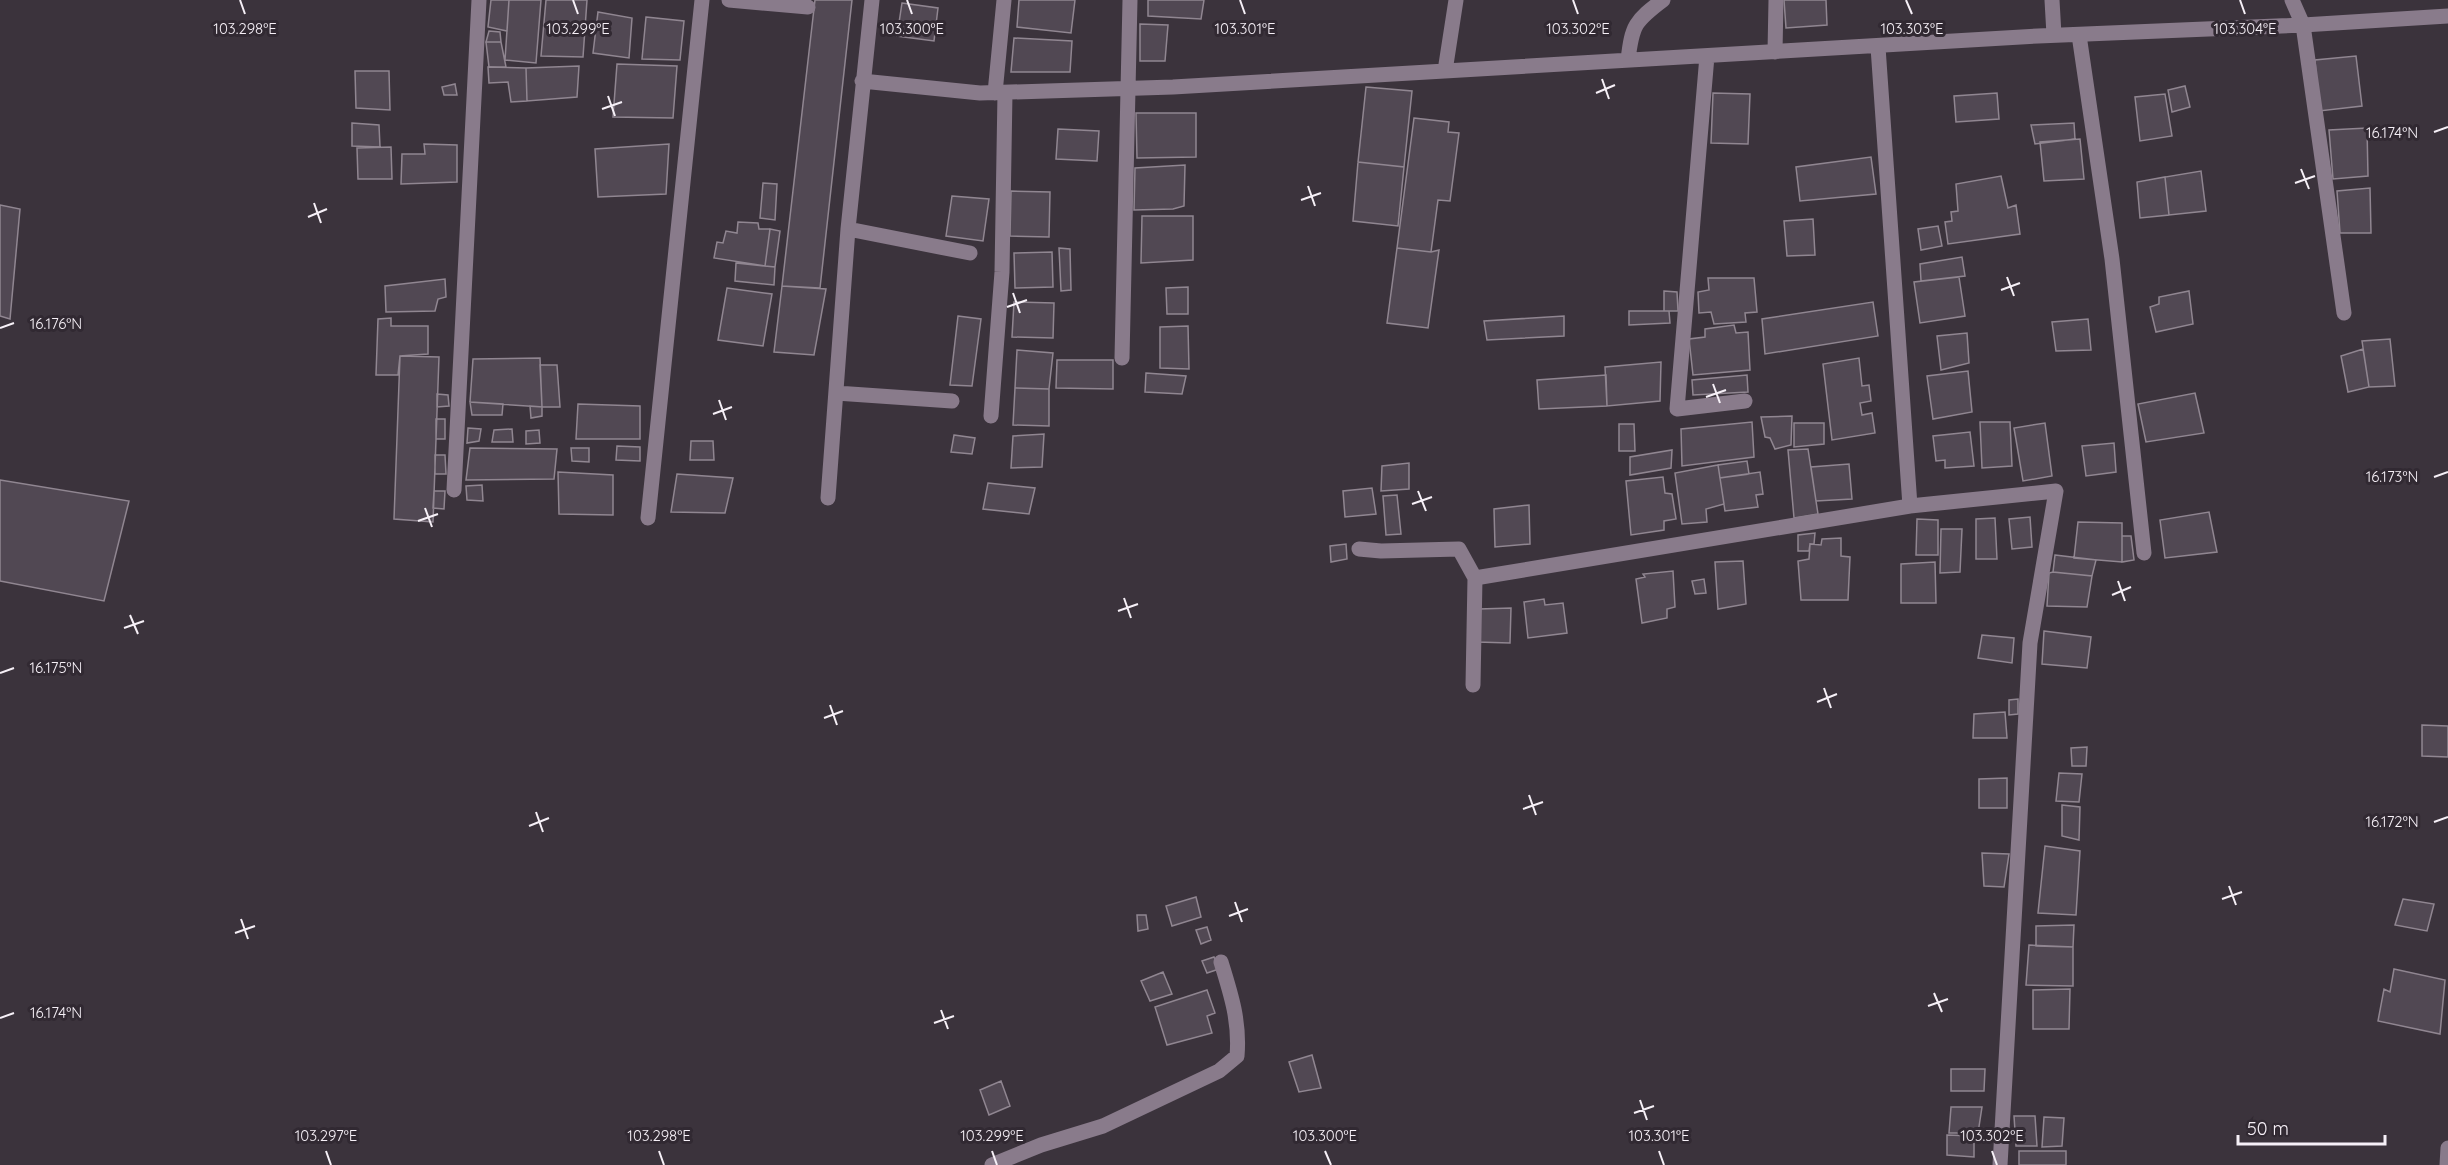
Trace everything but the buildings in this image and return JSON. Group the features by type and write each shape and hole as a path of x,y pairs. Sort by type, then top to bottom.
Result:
{"street":[{"path":"454,490 479,0"},
{"path":"648,518 702,0"},
{"path":"729,0 808,7"},
{"path":"828,498 848,229 872,0"},
{"path":"991,416 1002,272 1000,93 1004,0"},
{"path":"1122,358 1126,89 1130,0"},
{"path":"1445,72 1456,0"},
{"path":"1628,60 1631,34 1641,16 1663,0"},
{"path":"1775,52 1776,0"},
{"path":"2052,0 2054,35"},
{"path":"2292,0 2303,25 2344,313"},
{"path":"862,81 981,93 1126,89 2054,35 2303,25 2448,16"},
{"path":"2079,35 2112,259 2144,553"},
{"path":"1878,47 1910,506"},
{"path":"1707,56 1677,409 1745,401"},
{"path":"848,229 970,253"},
{"path":"836,393 952,401"},
{"path":"1475,578 1910,506 2056,491 2030,643 2000,1165"},
{"path":"1359,549 1381,551 1459,549 1475,578 1473,685"},
{"path":"992,1165 1041,1145 1114,1121 1219,1071 1237,1056 1235,1007 1221,962"},
{"path":"2447,1165 2448,1148"}]}
